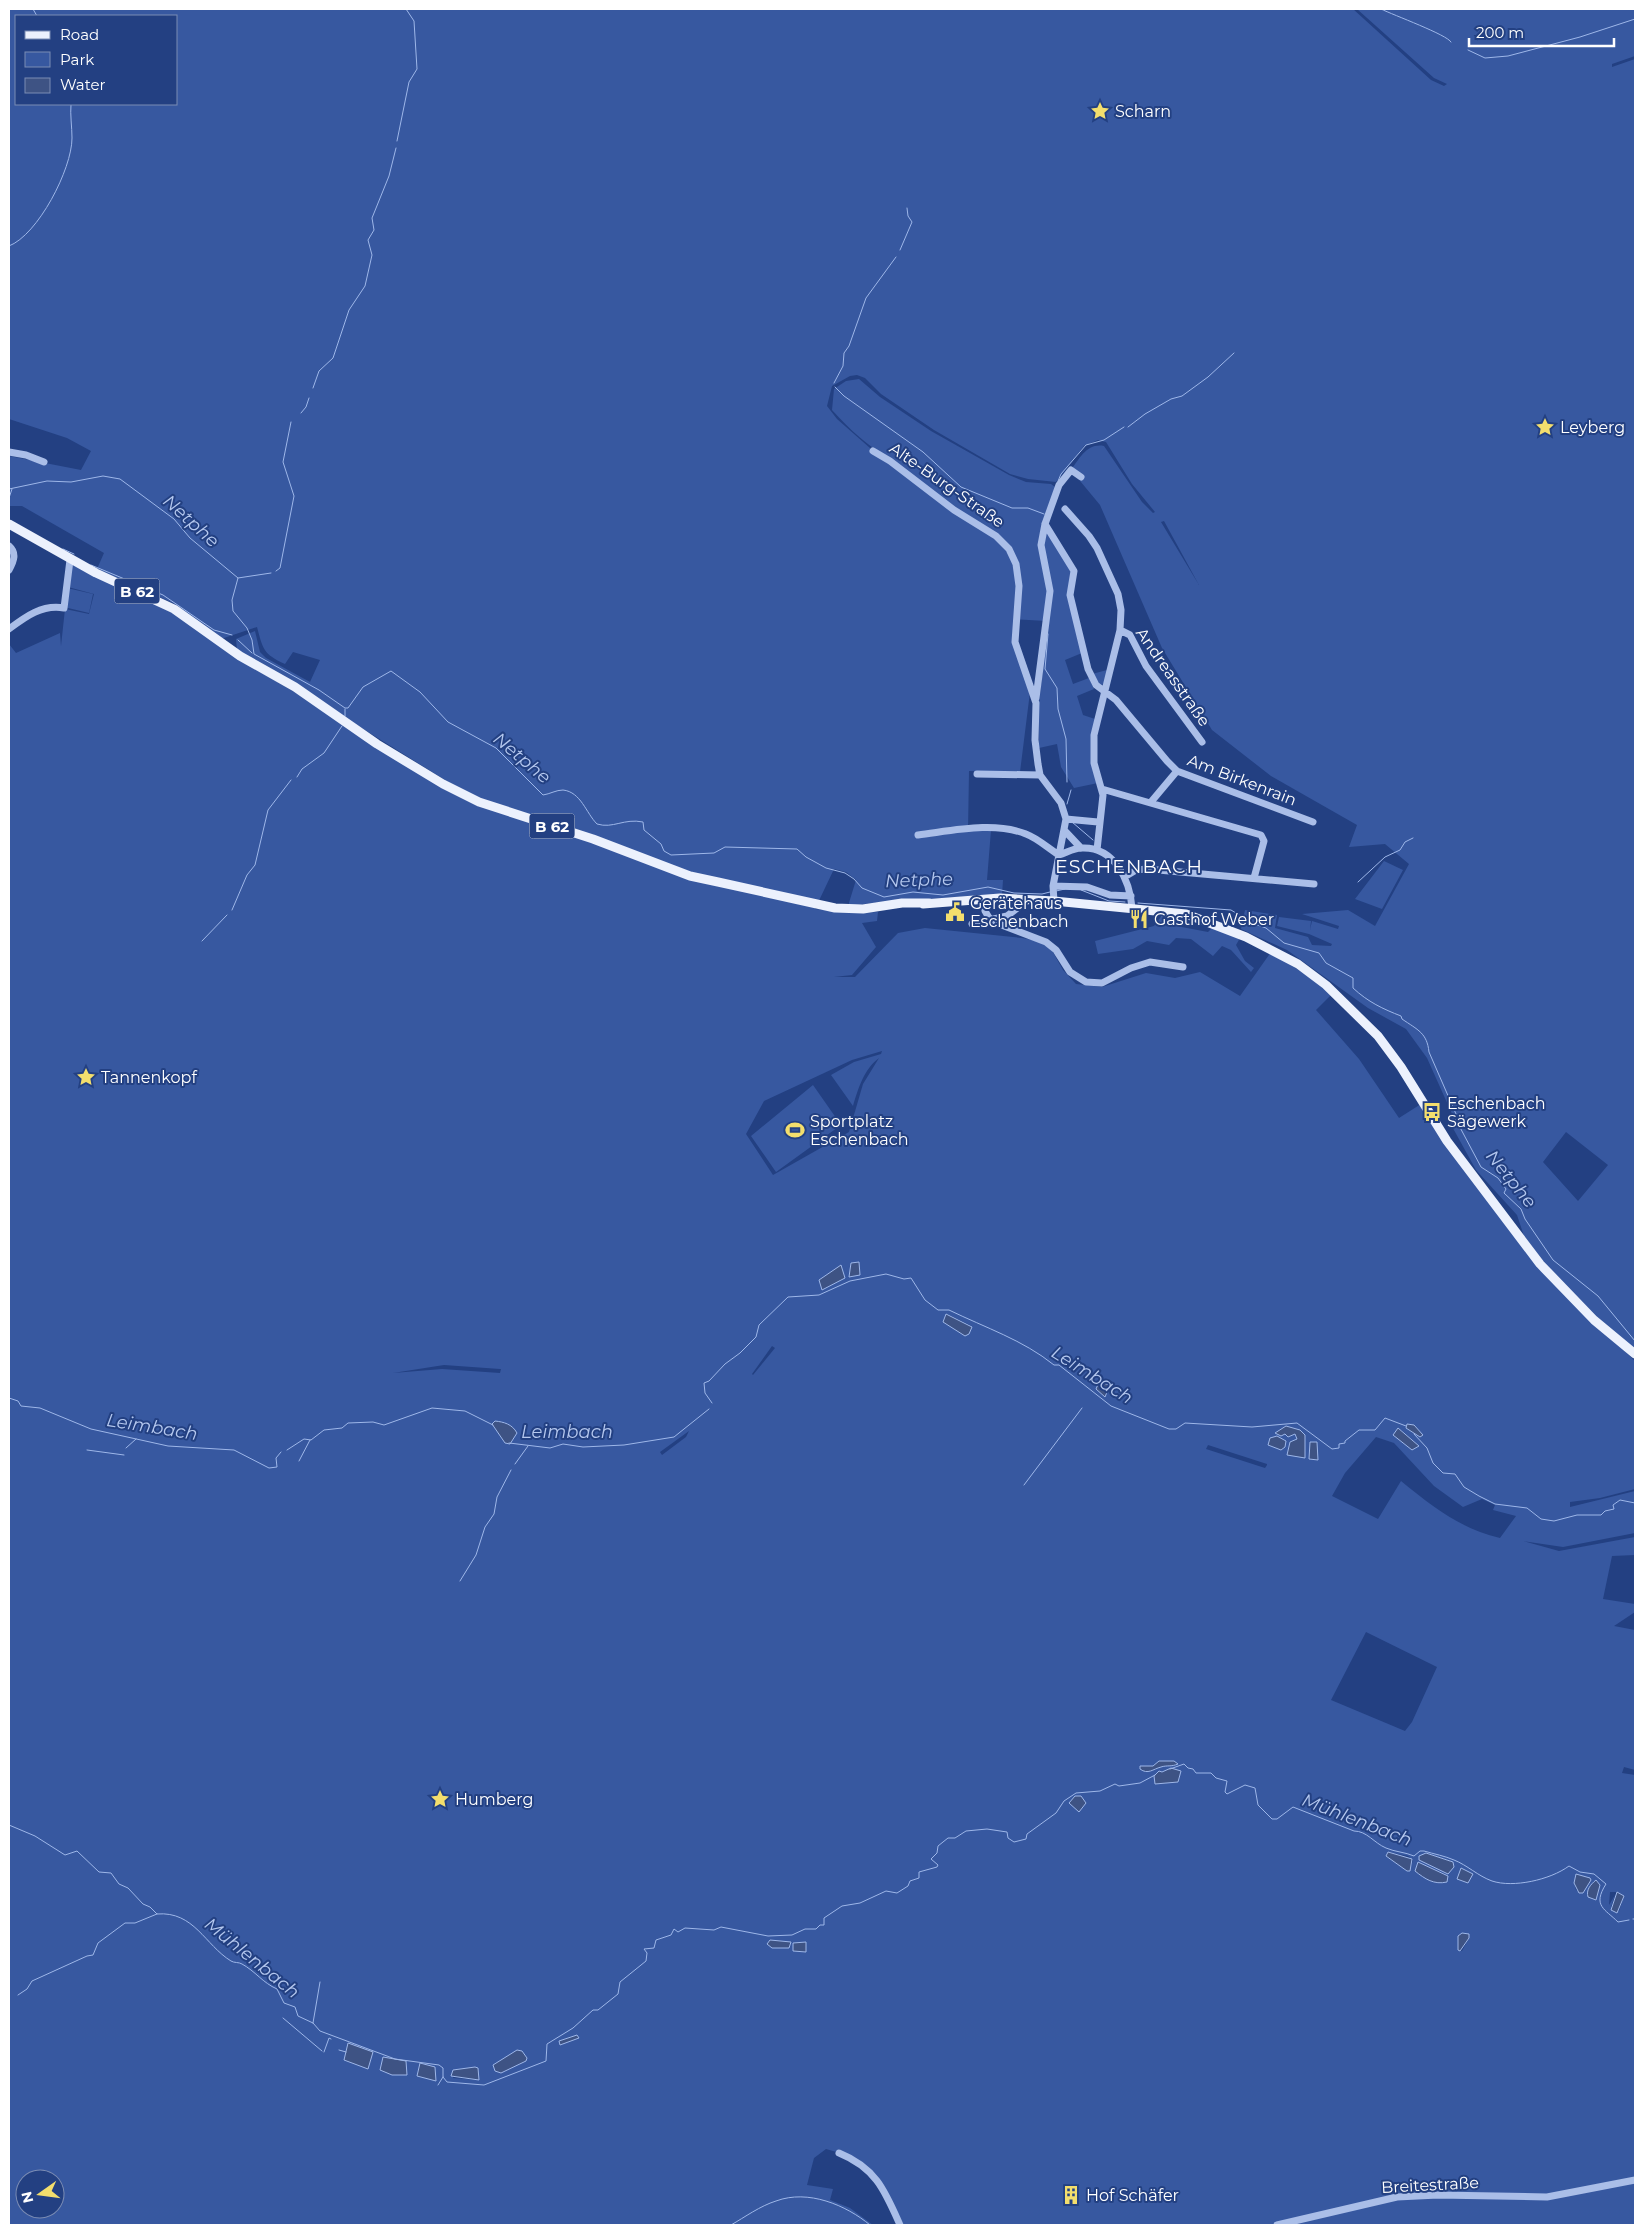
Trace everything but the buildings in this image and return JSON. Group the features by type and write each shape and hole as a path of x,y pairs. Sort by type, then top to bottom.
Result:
{"main road":[{"name":"B 62","path":"9,524 33,536 70,560 166,605 260,667 310,697 377,744 435,779 479,802 593,839 690,876 819,905 852,909 902,903 929,904 984,899 1028,900 1053,893 1132,908 1186,914 1210,921 1281,953 1326,985 1378,1036 1392,1053 1447,1141 1540,1264 1594,1320 1635,1354"}],"street":[{"name":"Alte-Burg-Straße","path":"874,451 954,510 991,533 1009,549 1018,574 1015,642 1036,703 1035,740 1040,775 1061,803 1066,819"},
{"path":"9,452 26,455 44,462"},
{"path":"1036,703 1050,591 1041,545 1045,524 1063,478 1071,470 1081,477"},
{"path":"1065,509 1089,536 1108,569 1119,602 1120,630 1094,735 1094,763 1102,789 1103,800 1098,822 1097,850"},
{"name":"Am Birkenrain","path":"1045,524 1074,571 1070,595 1088,670 1096,685 1116,700 1177,771 1313,822"},
{"path":"9,546 14,550 15,556 9,570"},
{"path":"9,630 33,613 57,607 64,608 70,560"},
{"name":"Andreasstraße","path":"1120,630 1130,635 1146,666 1202,742"},
{"path":"1150,802 1177,771"},
{"path":"977,774 1040,775"},
{"path":"1102,789 1261,835 1264,841 1254,878"},
{"path":"1098,822 1066,819 1058,855 1053,893 1087,887 1110,895 1131,896"},
{"path":"918,835 988,828 1014,830 1029,835 1058,855"},
{"path":"1064,830 1081,848"},
{"path":"1058,855 1081,848 1097,850 1110,858 1126,876 1132,908"},
{"path":"1126,876 1136,870 1147,869 1314,884"},
{"path":"984,899 985,911 991,920 1046,942 1056,950 1070,972 1086,982 1102,983 1131,968 1150,962 1182,967"},
{"path":"972,924 1011,914 1028,900"},
{"path":"839,2153 853,2158 878,2180 900,2225"},
{"name":"Breitestraße","path":"1277,2225 1397,2197 1447,2195 1547,2197 1586,2191 1635,2180"}],"green space":[{"path":"9,9 1353,9 1431,80 1444,86 1447,84 1434,78 1357,9 1635,9 1635,56 1612,64 1612,67 1635,59 1635,1349 1601,1322 1547,1267 1524,1236 1517,1215 1476,1170 1449,1121 1453,1116 1427,1058 1406,1029 1368,1008 1287,950 1241,929 1245,910 1277,915 1275,928 1308,937 1312,945 1331,946 1332,944 1309,934 1277,926 1279,917 1311,921 1310,930 1312,921 1338,929 1339,926 1302,914 1348,910 1375,926 1409,864 1385,844 1349,847 1357,825 1271,776 1212,730 1162,648 1100,505 1071,470 1088,449 1104,446 1142,502 1153,513 1155,512 1132,484 1106,442 1098,440 1084,446 1056,482 1028,479 1010,474 934,430 881,394 865,378 857,375 850,376 832,386 827,406 837,419 887,463 891,460 860,437 832,410 834,389 846,381 859,379 880,397 931,431 1009,475 1026,482 1051,484 1055,487 1040,539 1049,593 1046,621 1014,619 1012,642 1030,692 1020,772 969,771 968,831 991,830 987,880 1003,880 1002,895 890,901 848,906 856,880 846,872 834,869 815,909 852,913 878,912 877,921 862,923 876,947 852,975 834,977 855,977 898,933 925,928 1043,942 1050,947 1063,970 1076,984 1102,987 1146,973 1175,978 1200,972 1240,996 1271,952 1326,988 1332,994 1316,1010 1359,1059 1399,1118 1421,1104 1547,1277 1635,1361 1635,1489 1600,1498 1570,1502 1570,1507 1635,1491 1635,1533 1563,1547 1523,1541 1559,1551 1635,1537 1635,1555 1612,1556 1603,1599 1635,1604 1635,1612 1614,1626 1635,1630 1635,1770 1624,1767 1622,1773 1635,1775 1635,2225 904,2225 880,2180 854,2157 826,2149 814,2158 807,2185 833,2189 830,2200 850,2208 873,2225 9,2225 9,644 16,653 60,633 61,646 65,609 89,614 94,594 68,587 71,563 181,617 224,650 490,809 569,834 469,795 237,650 236,639 255,631 260,652 266,658 310,682 320,660 293,652 285,664 268,654 261,641 257,627 221,639 173,603 97,569 104,553 22,506 9,506 9,456 81,470 91,451 67,438 9,419","holes":["1164,521 1199,585 1161,522","882,1051 881,1054 854,1062 831,1075 853,1106 859,1086 869,1068 879,1058 863,1084 849,1132 773,1175 746,1134 764,1101 852,1060","1566,1132 1608,1165 1578,1201 1543,1162","947,1314 972,1326 943,1322","772,1346 775,1348 753,1375","444,1365 501,1369 500,1373 442,1369 393,1373","1300,1430 1304,1458 1295,1434 1288,1437 1285,1434","1401,1430 1419,1446 1394,1435","689,1431 686,1437 662,1455 660,1452","1376,1437 1394,1443 1434,1486 1463,1507 1482,1499 1495,1505 1493,1510 1516,1516 1500,1538 1472,1529 1459,1522 1401,1481 1378,1519 1332,1496 1345,1473","1208,1445 1267,1464 1265,1468 1206,1449","1366,1632 1437,1667 1412,1722 1405,1731 1331,1700","1173,1771 1178,1782 1155,1784 1162,1772","1388,1852 1408,1856 1413,1860 1410,1870 1407,1871 1386,1856","1426,1853 1453,1862 1447,1874 1440,1869","1418,1863 1445,1874 1433,1882 1415,1871","1576,1874 1583,1876 1588,1883 1583,1893 1576,1890 1574,1883","1610,1892 1617,1892 1624,1896 1619,1911 1611,1907 1615,1895 1609,1905","1458,1936 1469,1938 1462,1951 1458,1950","770,1940 790,1942 789,1948 773,1947","475,2067 479,2080 453,2078 453,2070"]},
{"path":"1046,527 1073,571 1068,596 1082,653 1065,660 1073,684 1089,678 1094,689 1077,696 1083,715 1095,719 1098,783 1074,788 1061,767 1057,744 1039,748 1039,703 1052,591 1043,544"},
{"path":"67,588 93,594 89,613 64,607"},
{"path":"1107,670 1105,682 1102,685 1096,684 1092,674"},
{"path":"1384,861 1403,870 1382,909 1355,899"},
{"path":"1163,914 1171,917 1171,925 1208,932 1213,927 1240,938 1236,945 1245,961 1254,968 1251,972 1231,950 1222,946 1213,956 1191,939 1176,938 1169,945 1147,941 1133,949 1098,954 1095,941 1154,926"},
{"name":"Sportplatz Eschenbach","path":"813,1085 841,1125 776,1172 751,1136"}],"water":[{"path":"859,1262 860,1275 849,1277 851,1263"},
{"path":"841,1265 845,1278 822,1290 819,1280"},
{"path":"946,1314 972,1327 969,1334 965,1336 943,1322"},
{"path":"1099,1382 1110,1385 1105,1397 1096,1389"},
{"path":"495,1421 508,1424 517,1433 510,1444 505,1443 492,1424"},
{"path":"1407,1424 1414,1425 1423,1435 1420,1437 1406,1428"},
{"path":"1286,1426 1300,1430 1305,1435 1305,1458 1287,1455 1290,1442 1297,1439 1295,1434 1288,1437 1285,1434 1281,1436 1275,1433"},
{"path":"1398,1428 1419,1446 1412,1450 1393,1435"},
{"path":"1277,1436 1286,1441 1285,1447 1281,1450 1268,1445 1270,1438"},
{"path":"1310,1442 1317,1442 1318,1460 1309,1459"},
{"path":"1159,1761 1174,1761 1178,1764 1163,1766 1148,1772 1140,1769 1140,1766 1153,1766"},
{"path":"1171,1768 1181,1771 1178,1782 1155,1784 1154,1776 1159,1771 1162,1772"},
{"path":"1075,1796 1081,1796 1086,1803 1079,1812 1069,1803"},
{"path":"1388,1852 1412,1859 1410,1871 1407,1871 1386,1856"},
{"path":"1426,1853 1453,1862 1454,1867 1448,1874 1419,1860 1419,1856"},
{"path":"1418,1862 1448,1876 1447,1882 1434,1882 1422,1877 1415,1871"},
{"path":"1461,1868 1473,1874 1468,1883 1457,1879"},
{"path":"1576,1874 1591,1880 1583,1893 1579,1893 1574,1883"},
{"path":"1596,1880 1600,1885 1596,1900 1588,1897 1588,1892"},
{"path":"1617,1892 1624,1896 1617,1913 1611,1910"},
{"path":"1462,1933 1469,1934 1469,1938 1460,1951 1458,1950 1458,1936"},
{"path":"770,1940 791,1942 789,1948 772,1948 767,1944"},
{"path":"806,1942 806,1952 793,1951 793,1943"},
{"path":"577,2035 579,2038 560,2045 559,2041"},
{"path":"348,2043 373,2052 368,2069 344,2060"},
{"path":"517,2050 522,2051 527,2058 526,2061 501,2073 495,2071 493,2065"},
{"path":"383,2057 406,2061 407,2075 392,2075 380,2070"},
{"path":"420,2063 435,2067 436,2081 417,2076"},
{"path":"478,2068 479,2080 451,2076 453,2070"}],"waterway":[{"path":"33,9 36,15"},
{"path":"397,141 409,82 417,69 414,21 406,9"},
{"path":"1381,9 1431,30 1451,42"},
{"path":"1468,50 1485,58 1508,56 1580,37 1635,19"},
{"path":"9,246 31,229 42,215 60,183 72,138 71,105"},
{"path":"313,388 319,371 333,358 349,310 365,286 372,255 368,240 374,230 372,218 389,176 396,148"},
{"path":"900,250 912,222 908,216 907,208"},
{"path":"834,383 843,366 844,353 849,346 866,298 896,257"},
{"path":"1128,427 1145,414 1171,399 1182,396 1208,377 1234,353"},
{"path":"835,387 844,396 923,452 961,487 1012,508 1028,508 1044,514"},
{"path":"301,413 306,407 309,398"},
{"path":"276,571 280,568 294,496 283,462 291,422"},
{"path":"1058,481 1061,474 1086,445 1104,440 1124,427"},
{"name":"Netphe","path":"9,489 47,481 71,482 103,476 120,479 174,519 190,538 238,578 232,600 233,611 247,628 252,640 254,654 319,690 345,708 348,708 363,687 391,671 420,692 448,722 496,748 543,795 560,790 569,792 579,799 597,824 608,825 630,821 643,822 644,830 661,844 664,851 671,855 714,853 725,847 797,849 806,857 826,868 845,873 862,888 884,897 913,892 943,895 988,887 1014,893 1042,894 1050,892"},
{"path":"9,498 12,489"},
{"path":"63,549 74,554"},
{"path":"91,565 163,595 214,630 232,635"},
{"path":"238,578 271,573"},
{"path":"1048,634 1045,669 1057,688 1058,709 1066,739 1067,782"},
{"path":"238,640 252,653"},
{"path":"345,709 345,716"},
{"path":"297,777 302,769 324,753 342,726"},
{"path":"232,910 247,875 255,865 268,810 291,780"},
{"path":"1067,804 1071,790"},
{"path":"1072,822 1093,840"},
{"path":"1358,882 1385,857 1400,850 1405,842 1413,838"},
{"name":"Netphe","path":"1056,891 1065,889"},
{"name":"Netphe","path":"1081,890 1109,901 1125,902"},
{"name":"Netphe","path":"1138,903 1231,910 1252,923 1266,928 1284,943 1319,953 1326,963 1353,978 1353,988 1364,997 1376,1005 1401,1016 1402,1019 1421,1032 1456,1114 1455,1118 1481,1167 1498,1178 1506,1189 1504,1193 1521,1209 1525,1219 1553,1260 1598,1296 1635,1341"},
{"path":"202,941 227,915"},
{"name":"Leimbach","path":"712,1403 705,1393 704,1383 709,1381 756,1337 759,1325 788,1297 819,1295 850,1281 886,1274 904,1279 911,1278 925,1300 938,1310 949,1310 1017,1341 1054,1365 1059,1365 1111,1406 1169,1429 1176,1429 1185,1423 1252,1427 1297,1423 1332,1449 1339,1448 1339,1444 1345,1443 1359,1430 1375,1430 1385,1418 1406,1426"},
{"name":"Leimbach","path":"9,1398 18,1401 21,1406 40,1408 91,1429 168,1446 234,1450 269,1468 277,1467 276,1458 281,1452"},
{"name":"Leimbach","path":"287,1450 304,1439 311,1440 324,1430 342,1428 348,1423 373,1422 384,1425 432,1408 465,1411 493,1425"},
{"path":"1024,1485 1082,1408"},
{"name":"Leimbach","path":"509,1443 550,1448 563,1444 583,1447 624,1445 674,1437 709,1409"},
{"name":"Leimbach","path":"1414,1434 1427,1448 1433,1463 1443,1473 1455,1474 1464,1487 1495,1504 1527,1508 1541,1519 1554,1521 1577,1515 1601,1515 1605,1511 1614,1509 1613,1505 1620,1500 1635,1503"},
{"path":"126,1448 136,1439"},
{"path":"299,1461 310,1440"},
{"path":"515,1464 528,1446"},
{"path":"87,1450 124,1455"},
{"path":"460,1581 476,1555 485,1527 494,1514 497,1497 511,1470"},
{"name":"Mühlenbach","path":"1170,1769 1184,1764 1196,1773 1211,1773 1216,1778 1227,1781 1225,1792 1227,1794 1245,1785 1255,1788 1258,1805 1272,1819 1277,1819 1293,1807 1363,1833 1389,1849 1414,1856 1420,1851 1424,1851 1451,1859 1492,1881 1510,1884 1542,1879 1569,1866 1580,1872 1594,1874 1606,1884 1600,1897 1600,1902 1605,1910 1618,1922 1629,1920"},
{"name":"Mühlenbach","path":"9,1825 35,1836 65,1855 77,1851 99,1872 111,1873 119,1884 128,1888 143,1904 150,1907 157,1914 170,1915 190,1923 232,1962 241,1963 267,1984 277,1989 284,2003 295,2007 298,2016 313,2023 320,2031 395,2059 439,2065 443,2068 443,2077 447,2082 484,2085 546,2061 547,2044 573,2028 593,2010 598,2010 618,1994 620,1982 646,1961 647,1953 644,1949 654,1948 656,1940 671,1935 674,1929 678,1932 685,1928 714,1930 721,1927 768,1936 792,1935 805,1929 816,1929 820,1925 824,1925 824,1918 842,1906 860,1903 886,1891 897,1893 908,1886 910,1881 919,1878 919,1872 937,1867 938,1865 931,1859 937,1853 938,1846 948,1838 955,1838 966,1831 987,1829 1007,1832 1008,1838 1014,1842 1026,1839 1027,1834 1056,1813 1064,1801 1076,1793 1100,1791 1115,1784 1119,1786 1140,1783 1155,1775"},
{"path":"18,1995 27,1989 32,1981 93,1955 98,1943 125,1923 135,1923 157,1914"},
{"path":"313,2023 320,1982"},
{"path":"283,2018 322,2051"},
{"path":"324,2052 329,2038 331,2039"},
{"path":"339,2050 346,2052"},
{"path":"438,2085 443,2077"},
{"path":"731,2225 770,2203 801,2197 813,2198 838,2205 870,2225"}],"place":[{"name":"Scharn","path":"1100,111"},
{"name":"Leyberg","path":"1545,427"},
{"name":"Gerätehaus Eschenbach","path":"955,912"},
{"name":"Gasthof Weber","path":"1139,919"},
{"name":"Tannenkopf","path":"86,1077"},
{"name":"Eschenbach Sägewerk","path":"1432,1112"},
{"name":"Sportplatz Eschenbach","path":"795,1130"},
{"name":"Humberg","path":"440,1799"},
{"name":"Hof Schäfer","path":"1071,2195"}],"district":[{"name":"ESCHENBACH","path":"1129,866"}]}
